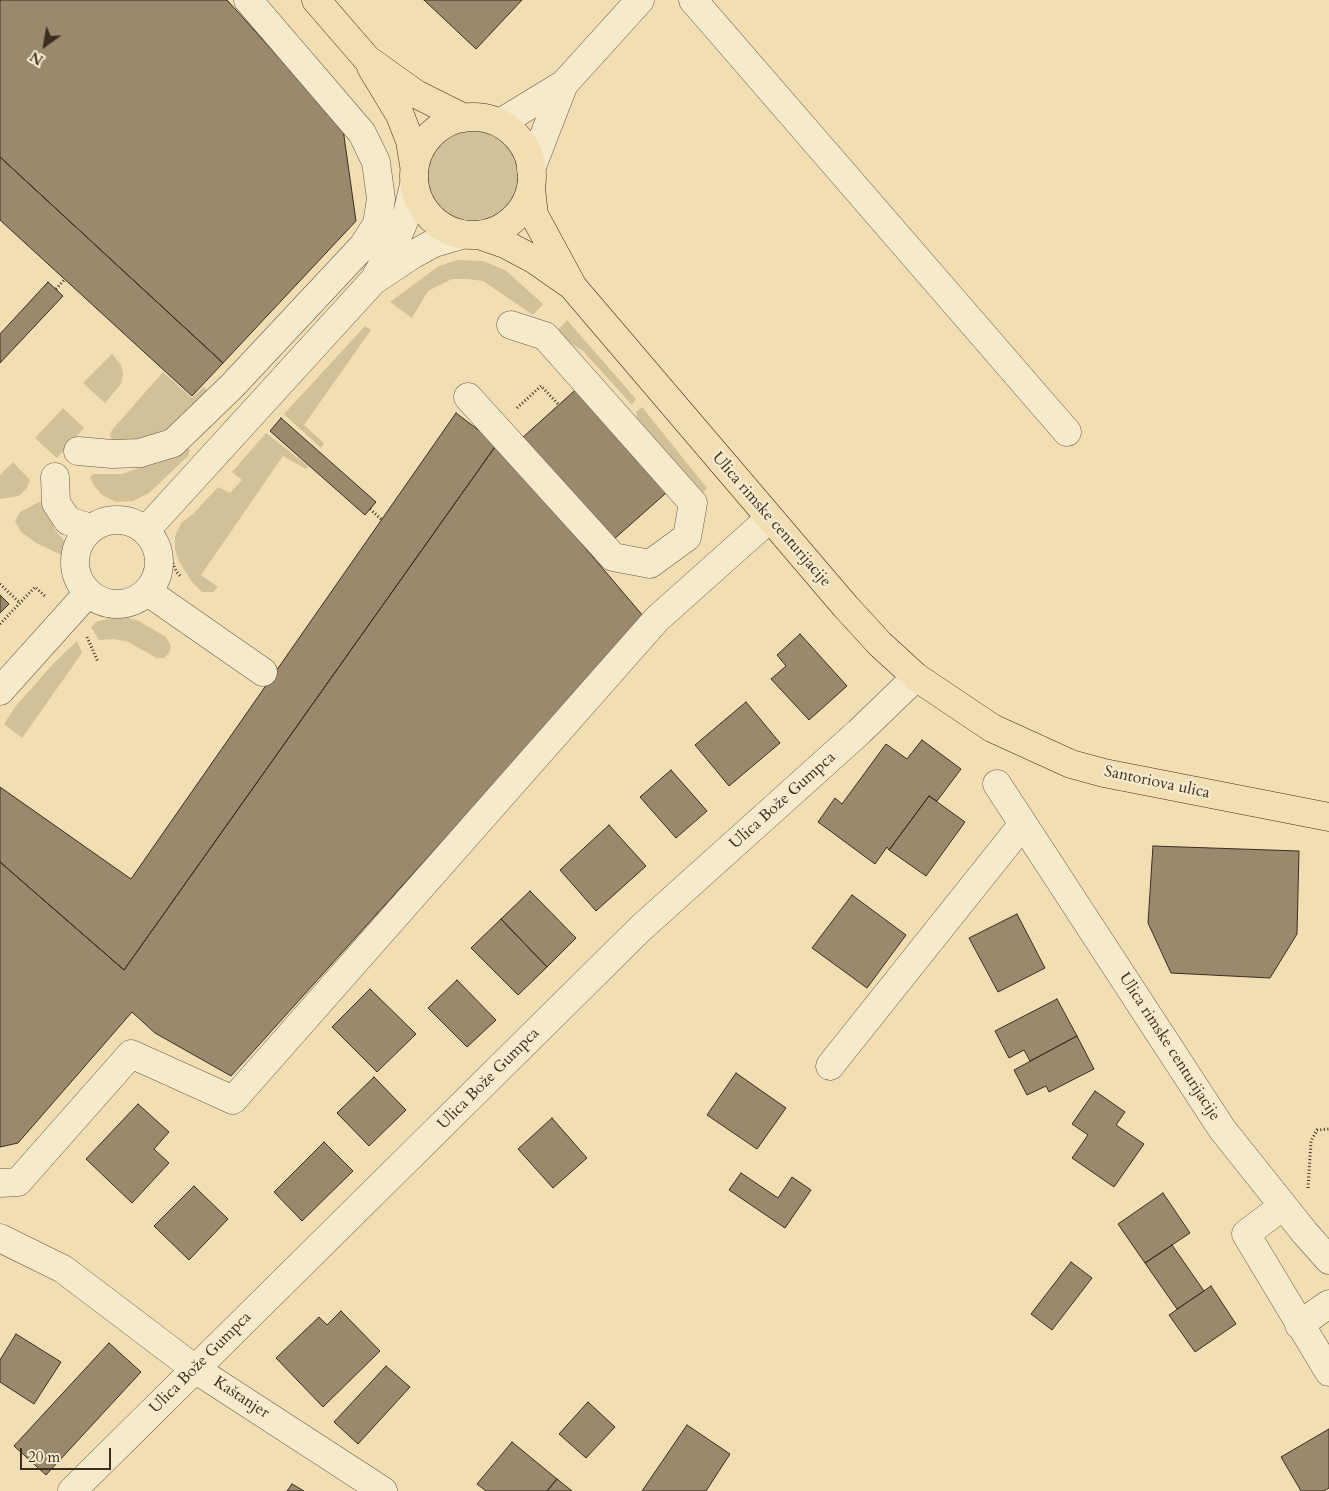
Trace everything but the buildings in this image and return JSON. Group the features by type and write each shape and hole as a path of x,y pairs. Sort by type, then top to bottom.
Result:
{"main road":[{"path":"316,0 368,58 416,94 464,118"},
{"path":"368,58 400,115 410,141 414,175 419,202 430,217 444,228 470,235 497,230 512,221 524,206 531,179 526,150 514,134 500,123 482,118 464,118 446,123 431,133 420,148 414,175"},
{"name":"Ulica rimske centurijacije","path":"531,179 534,216 573,287 769,519 880,644 916,677 992,728"},
{"name":"Ulica rimske centurijacije","path":"470,235 505,244 527,256 573,287"},
{"name":"Santoriova ulica","path":"992,728 1071,764 1104,773 1329,817"}],"street":[{"path":"78,451 112,454 140,453 173,443 245,372 363,246 377,224 381,199 376,162 362,132 248,0"},
{"path":"500,123 564,84 640,0"},
{"path":"693,0 1067,432"},
{"path":"531,179 564,84"},
{"path":"156,537 136,523 119,520 102,522 91,528 78,547 75,559 80,582 88,592 99,600 112,604 124,604 137,600 148,592 156,581 160,568 159,554 154,541 156,537 373,281 393,247 407,214 414,175"},
{"path":"373,281 434,243 470,235"},
{"path":"468,397 613,557 650,564 687,537 693,503 545,336 512,325"},
{"path":"55,477 56,503 68,521 91,528"},
{"path":"0,1183 18,1182 131,1054 233,1100 658,619 769,519"},
{"path":"0,692 88,592"},
{"path":"148,592 263,672"},
{"name":"Ulica Bože Gumpca","path":"72,1491 641,928 859,732 916,677"},
{"name":"Ulica rimske centurijacije","path":"997,784 1222,1129 1304,1233 1329,1260"},
{"path":"830,1066 1023,824"},
{"path":"1283,1206 1246,1234 1329,1372"},
{"name":"Kaštanjer","path":"0,1238 63,1269 195,1369 383,1491"},
{"path":"1299,1325 1329,1304"}],"path":[{"path":"56,289 65,279"},
{"path":"496,428 541,386 559,405"},
{"path":"370,509 382,520"},
{"path":"156,537 176,571 192,588 175,612"},
{"path":"0,584 20,603"},
{"path":"0,624 35,587"},
{"path":"103,618 117,613 138,618"},
{"path":"85,632 98,662"},
{"path":"1304,1233 1311,1141 1317,1130 1329,1129"}],"shaded area":[{"path":"464,119 481,119 498,125 513,135 524,150 523,203 512,218 497,228 444,226 430,215 420,201 421,149 432,134 446,124"},
{"path":"457,260 483,261 505,270 543,304 533,315 483,281 468,279 452,279 428,291 412,318 390,302 439,266"},
{"path":"567,320 636,399 632,405 583,351 555,333"},
{"path":"365,326 371,330 304,425 324,443 321,448 284,414"},
{"path":"112,354 121,365 123,374 121,384 105,403 83,383"},
{"path":"163,372 192,398 204,387 208,391 180,422 161,432 145,438 126,441 117,441 111,438 112,430"},
{"path":"642,407 707,488 700,497 638,423 636,412"},
{"path":"63,408 84,428 57,458 35,438"},
{"path":"266,433 308,466 306,469 283,456 201,575 218,587 213,592 202,592 192,582 179,561 175,549 175,536 181,523 193,514 218,487 230,493 242,480 232,472"},
{"path":"186,446 190,450 188,456 149,493 133,501 116,502 102,495 90,477 93,474 122,474 158,461"},
{"path":"13,462 30,480 27,488 19,496 0,499 0,475"},
{"path":"39,502 45,504 55,530 68,545 69,550 64,556 38,544 21,532 15,521 20,512"},
{"path":"118,616 137,620 166,637 171,646 169,653 164,658 157,658 126,641 113,639 99,640 91,627 96,622"},
{"path":"77,641 82,653 22,738 4,724 15,707 53,664"}]}
